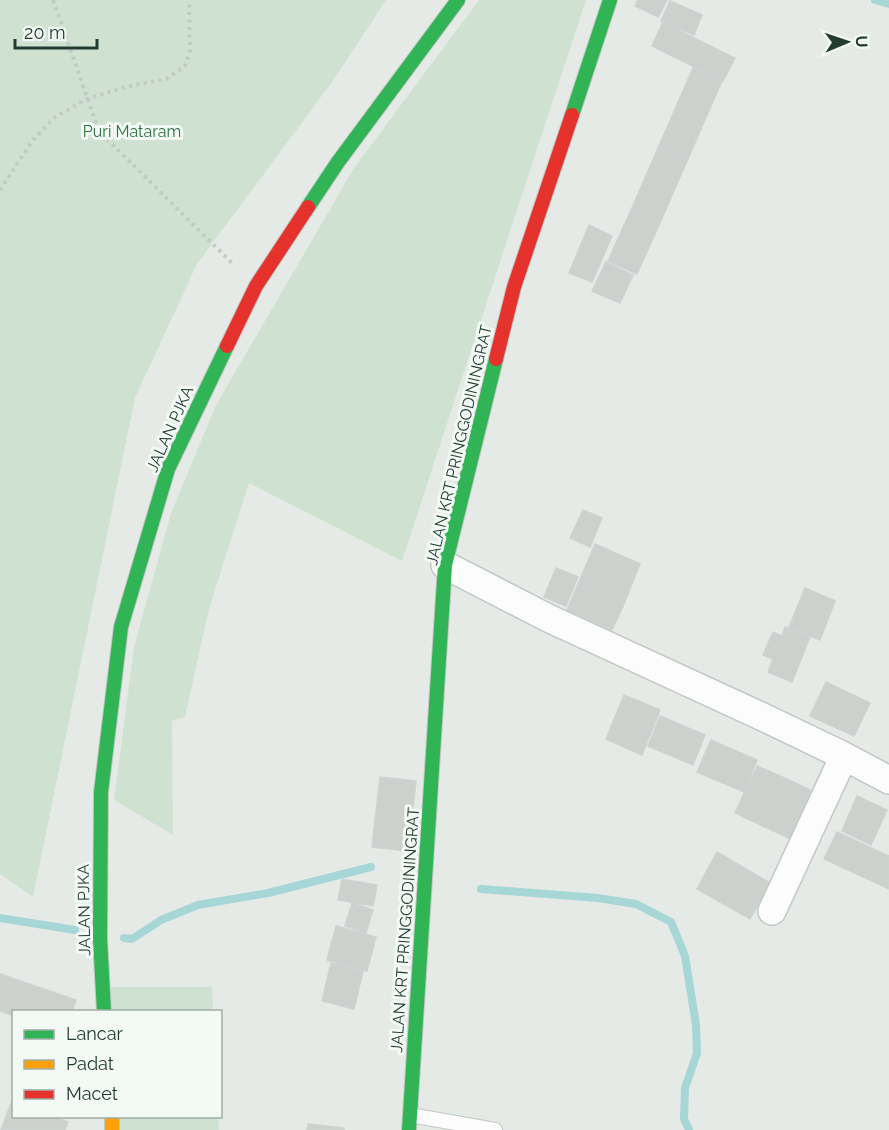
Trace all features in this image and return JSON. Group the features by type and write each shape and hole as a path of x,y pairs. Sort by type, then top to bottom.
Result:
{"main road":[{"name":"JALAN PJKA","path":"104,1010 100,938 100,792 121,627 168,469 256,285 338,162 458,0"},
{"name":"JALAN KRT PRINGGODININGRAT","path":"409,1130 445,565 514,287 610,0"}],"street":[{"path":"445,565 548,618 844,756 889,780"},
{"path":"772,911 844,756"}],"lane":[{"path":"410,1115 466,1127 495,1130"}],"path":[{"path":"53,0 99,131 256,285"},
{"path":"0,190 32,141 55,117 87,99 129,86 166,79 185,66 189,52 189,0"}],"green space":[{"name":"Puri Mataram","path":"0,0 386,0 332,82 197,264 135,398 33,897 0,874"},
{"path":"479,0 586,0 402,561 249,483 209,609 185,717 172,721 173,835 114,800 134,647 171,513 216,405 354,168"},
{"path":"103,987 212,987 213,1010 104,1010"},
{"path":"112,1118 218,1118 219,1130 112,1130"}],"building":[{"path":"638,0 667,0 658,17 635,6"},
{"path":"670,1 702,15 694,35 661,21"},
{"path":"663,22 686,34 674,57 652,46"},
{"path":"686,34 735,58 723,81 674,57"},
{"path":"693,68 722,81 687,161 658,148"},
{"path":"658,148 687,161 660,223 631,210"},
{"path":"631,210 660,223 637,274 608,261"},
{"path":"589,225 612,236 592,282 569,273"},
{"path":"606,262 633,275 620,303 592,291"},
{"path":"583,510 602,518 590,547 570,538"},
{"path":"595,544 640,564 624,604 578,584"},
{"path":"556,568 578,577 566,606 544,597"},
{"path":"578,584 624,604 612,630 567,610"},
{"path":"805,588 835,601 820,640 789,627"},
{"path":"785,627 810,637 792,682 768,672 773,659 763,655 773,632 782,636"},
{"path":"826,682 870,703 854,736 810,716"},
{"path":"624,695 660,710 642,755 606,739"},
{"path":"660,716 705,735 693,765 648,746"},
{"path":"711,740 757,760 744,792 697,772"},
{"path":"757,766 789,780 767,828 735,813"},
{"path":"380,777 416,781 408,851 372,847"},
{"path":"789,780 821,795 799,843 767,828"},
{"path":"857,796 887,810 871,845 842,831"},
{"path":"837,832 889,856 889,889 824,859"},
{"path":"717,852 770,883 750,919 697,889"},
{"path":"342,879 377,885 373,906 338,900"},
{"path":"352,903 373,910 366,933 345,926"},
{"path":"336,926 376,937 367,971 327,960"},
{"path":"331,963 363,971 354,1009 322,1001"},
{"path":"0,974 76,1000 73,1010 12,1010 12,1015 0,1011"},
{"path":"12,1101 12,1118 58,1118 68,1122 65,1130 1,1130"},
{"path":"308,1124 344,1128 344,1130 307,1130"}],"waterway":[{"path":"875,0 889,4"},
{"path":"124,938 132,939 161,920 198,905 268,893 371,867"},
{"path":"481,889 598,898 636,904 671,922 685,956 696,1025 697,1053 685,1088 684,1119 689,1130"},
{"path":"0,918 75,930"}],"traffic: fast":[{"path":"308,207 338,162 458,0"},
{"path":"572,115 610,0"},
{"path":"104,1010 100,938 101,792 121,627 168,469 227,346"},
{"path":"409,1130 445,565 496,359"}],"traffic: slow":[{"path":"112,1118 112,1130"}],"traffic: jam":[{"path":"496,359 514,287 572,115"},
{"path":"227,346 256,286 308,207"}]}
